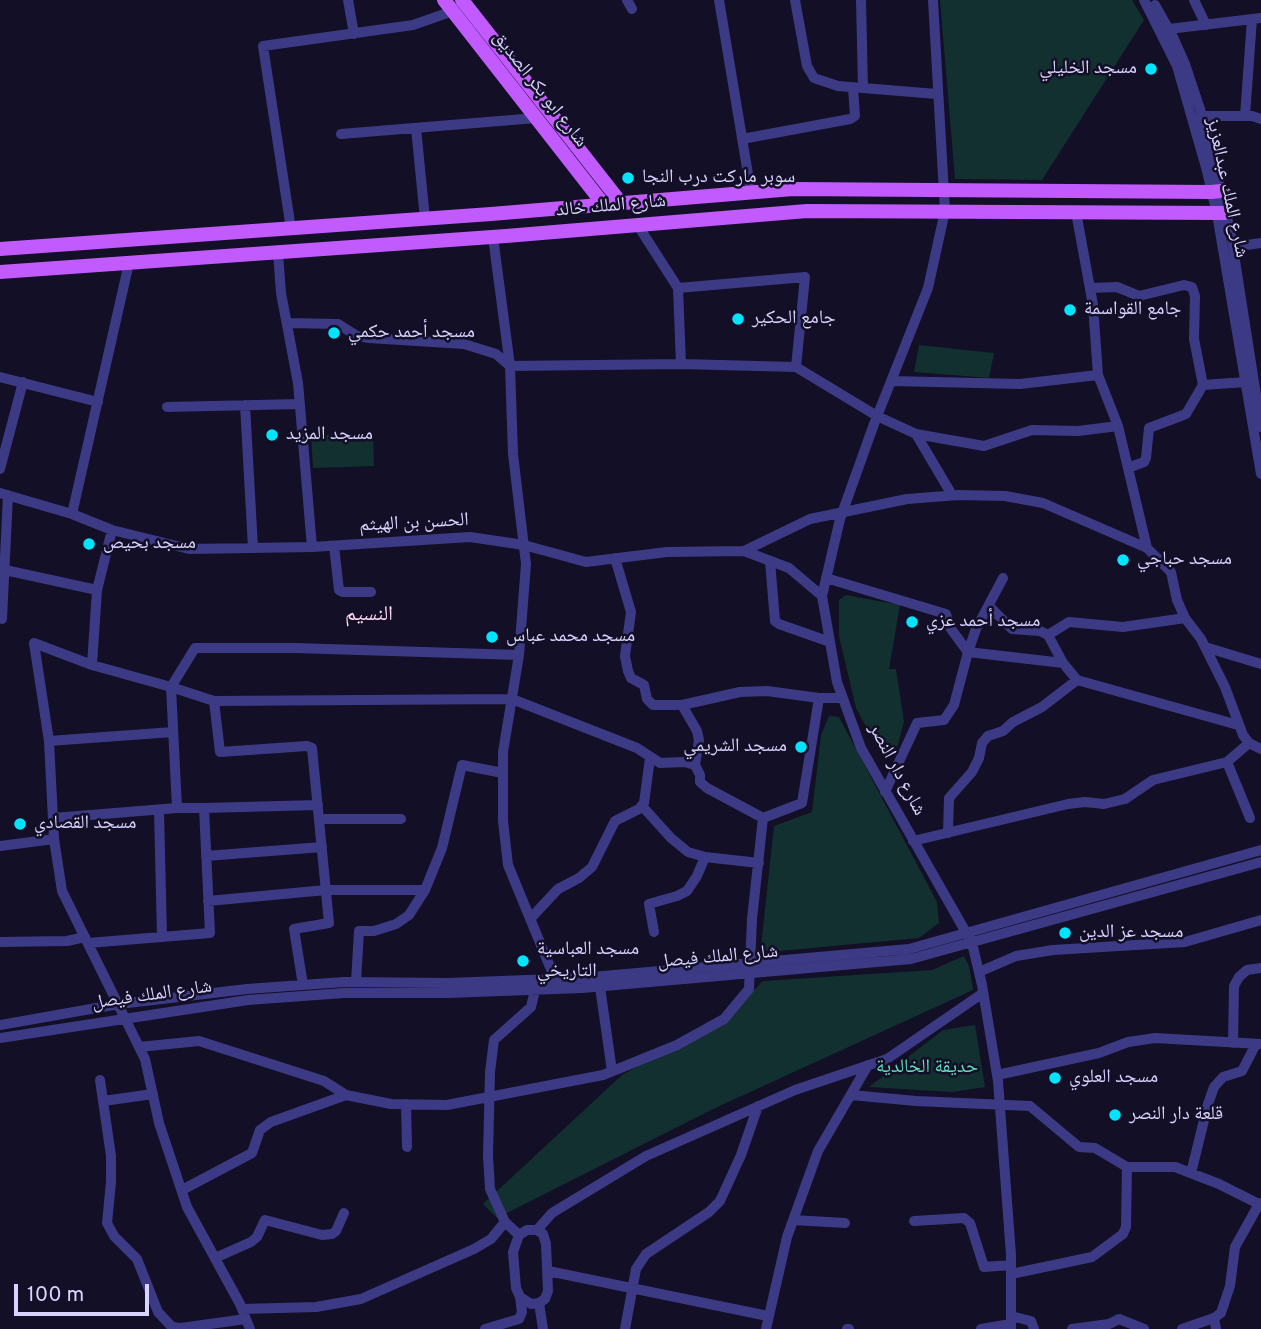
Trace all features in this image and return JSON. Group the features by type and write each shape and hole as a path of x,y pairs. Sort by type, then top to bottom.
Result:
{"main road":[{"name":"شارع ابو بكر الصديق","path":"453,4 536,118 604,205"},
{"name":"شارع ابو بكر الصديق","path":"453,4 621,202"},
{"name":"شارع الملك خالد","path":"0,249 425,219 793,189 1216,191"},
{"name":"شارع الملك خالد","path":"0,272 493,237 807,211 1221,214"}],"street":[{"path":"348,0 354,34"},
{"path":"719,0 751,192"},
{"path":"795,0 809,73 823,83 937,94"},
{"path":"742,139 855,116 861,0"},
{"name":"شارع دار النصر","path":"933,0 945,211 928,288 877,416 843,512 822,596 837,682 861,748 969,939 979,972 997,1075 1011,1270 1011,1323"},
{"name":"شارع الملك عبدالعزيز","path":"1144,0 1177,66 1216,191"},
{"name":"شارع الملك عبدالعزيز","path":"1151,0 1169,29 1185,64 1202,116 1253,378 1261,474"},
{"path":"1194,0 1206,24"},
{"path":"291,229 263,46 413,25 453,4"},
{"path":"1169,29 1257,18 1256,49 1245,116"},
{"path":"1202,116 1245,116 1261,119"},
{"path":"341,134 536,118"},
{"path":"416,128 425,219"},
{"path":"1076,212 1090,288 1098,374 1118,426 1147,548"},
{"name":"شارع الملك عبدالعزيز","path":"1221,214 1233,247 1261,427"},
{"path":"637,224 678,288 681,364"},
{"path":"493,237 510,366 513,454 526,564 519,655 503,752 503,821 508,865 555,979"},
{"path":"1233,247 1261,243"},
{"path":"278,253 281,293 300,404 312,547"},
{"path":"72,514 130,263"},
{"path":"678,288 805,276 796,367"},
{"path":"1090,288 1117,287 1139,296 1184,285 1192,287 1195,296 1194,340 1203,385 1186,414 1149,428 1146,458 1128,468"},
{"path":"288,323 338,324 357,336 369,338 464,344 496,354 510,366 681,364 796,367 877,416 916,434 984,446 1032,430 1078,431 1118,426"},
{"path":"891,381 1020,384 1098,374"},
{"path":"0,377 98,402"},
{"path":"1203,385 1253,378"},
{"path":"0,469 23,382"},
{"path":"167,407 300,404"},
{"path":"245,405 253,548"},
{"path":"916,434 952,495"},
{"path":"2,619 5,570 4,494"},
{"name":"الحسن بن الهيثم","path":"4,494 72,514 112,530 189,550 312,547 470,537 524,545 586,562 667,552 744,551 789,568 822,596"},
{"path":"744,551 810,519 907,499 952,495 1005,496 1043,503 1147,548 1171,572 1177,600 1225,687 1238,725 1249,743 1261,749"},
{"path":"92,665 97,590 112,530"},
{"path":"334,545 339,590 371,592"},
{"path":"615,558 631,612 625,656 631,678 644,685 653,705 682,705 740,692 766,691 819,698 842,698"},
{"path":"770,561 775,621 830,642"},
{"path":"5,570 97,590"},
{"path":"826,578 946,614 951,629 968,652 1063,663"},
{"path":"885,792 917,723 944,720 954,705 968,652 1003,578"},
{"path":"989,606 1012,629 1040,631 1048,635 1063,663 1077,680 1238,725"},
{"path":"1048,635 1069,622 1123,627 1185,618"},
{"path":"246,1319 187,1207 159,1124 145,1059 62,891 54,839 49,741 34,643 92,665 214,701 512,699 637,748 660,763 684,762 695,765"},
{"path":"1205,647 1261,664"},
{"path":"177,808 172,687 195,648 295,648 519,655"},
{"path":"948,833 949,798 972,772 982,743 988,736 1003,731 1077,680"},
{"path":"682,705 697,731 699,740 695,765 700,782 763,818 802,803 819,698"},
{"path":"214,701 220,752 307,746 312,748 329,923 294,929 303,985"},
{"path":"49,741 173,732"},
{"path":"914,841 1068,804 1104,804 1125,799 1153,780 1227,762 1249,743"},
{"path":"530,919 558,889 579,878 592,867 615,821 642,806 650,758"},
{"path":"1227,762 1250,818"},
{"path":"356,982 359,931 374,931 396,924 409,915 425,890 442,848 462,765 503,773"},
{"path":"53,818 177,808 318,806"},
{"path":"642,806 671,838 688,852 705,857 759,863"},
{"path":"0,942 210,933 204,808"},
{"path":"159,810 162,937"},
{"path":"139,1047 199,1041 324,1081 346,1095 391,1104 447,1105 603,1075 677,1045 724,1019 749,989 763,818"},
{"path":"320,819 401,819"},
{"path":"0,846 54,839"},
{"path":"206,856 322,846"},
{"path":"969,939 1261,850"},
{"path":"654,932 649,904 687,891 705,857"},
{"name":"شارع الملك فيصل","path":"0,1026 119,1004 303,985 555,979 911,959 969,939 1261,862"},
{"path":"208,901 326,890 425,890"},
{"path":"979,972 1016,956 1053,950 1185,942 1261,920"},
{"name":"شارع الملك فيصل","path":"0,1038 248,1000 344,993 448,993 600,987 750,966"},
{"path":"1234,1042 1234,986 1238,977 1247,970 1261,968"},
{"path":"600,987 612,1071"},
{"path":"519,1235 505,1222 490,1189 490,1072 494,1040 531,1007 535,990"},
{"path":"537,1230 552,1213 646,1156 795,1090 887,1059 983,993"},
{"path":"997,1075 1098,1053 1128,1042 1156,1038 1258,1044 1242,1071 1223,1077 1214,1087 1191,1173"},
{"path":"766,1329 787,1237 818,1151 869,1065"},
{"path":"100,1080 111,1156 107,1223 114,1236 137,1259 143,1269 153,1302 172,1327 212,1326 360,1299 474,1249 491,1239 505,1222"},
{"path":"103,1101 152,1094"},
{"path":"182,1190 252,1153 260,1130 271,1122 346,1095"},
{"path":"851,1095 1030,1106 1079,1147 1095,1148 1127,1167 1175,1167 1260,1204 1235,1247 1230,1286 1215,1324 1182,1329"},
{"path":"406,1104 407,1147"},
{"path":"625,1329 636,1269 646,1255 709,1212 720,1201 741,1155 758,1106"},
{"path":"914,1221 964,1218 970,1223 984,1267 1011,1270 1092,1257 1123,1234 1126,1227 1127,1167"},
{"path":"215,1258 251,1242 257,1237 265,1220 322,1236 336,1231 344,1213"},
{"path":"793,1220 845,1223"},
{"path":"485,1329 519,1319 522,1312 516,1288 513,1252 519,1235 527,1230 537,1230 543,1234 546,1244 548,1291 545,1299 539,1303 531,1304 520,1297"},
{"path":"548,1271 768,1316"},
{"path":"539,1303 543,1329"},
{"path":"1072,1329 1109,1324 1119,1318 1144,1329"},
{"path":"981,1329 1031,1321 1034,1329"}],"green space":[{"path":"940,0 1132,0 1144,20 1042,180 955,179"},
{"path":"919,345 994,353 989,378 914,372"},
{"path":"373,433 374,466 313,468 311,435"},
{"path":"846,595 900,605 889,669 896,669 904,722 897,748 882,756 856,708 839,636 839,600"},
{"path":"829,716 839,717 937,902 939,923 919,938 769,952 761,946 774,826 812,812 821,735"},
{"path":"964,956 969,966 973,990 713,1109 497,1218 483,1204 622,1075 724,1019 763,981 932,970"},
{"name":"حديقة الخالدية","path":"975,1025 985,1087 953,1092 869,1087 943,1030"}],"place":[{"name":"مسجد الخليلي","path":"1151,69"},
{"name":"سوبر ماركت درب النجا","path":"628,178"},
{"name":"جامع القواسمة","path":"1070,310"},
{"name":"جامع الحكير","path":"738,319"},
{"name":"مسجد أحمد حكمي","path":"334,333"},
{"name":"مسجد المزيد","path":"272,435"},
{"name":"مسجد بحيص","path":"89,544"},
{"name":"مسجد حباجي","path":"1123,560"},
{"name":"مسجد أحمد عزي","path":"912,622"},
{"name":"مسجد محمد عباس","path":"492,637"},
{"name":"مسجد الشريمي","path":"801,747"},
{"name":"مسجد القصادي","path":"20,824"},
{"name":"مسجد عز الدين","path":"1065,933"},
{"name":"مسجد العباسية التاريخي","path":"523,961"},
{"name":"مسجد العلوي","path":"1055,1078"},
{"name":"قلعة دار النصر","path":"1115,1115"}],"district":[{"name":"النسيم","path":"369,616"}]}
